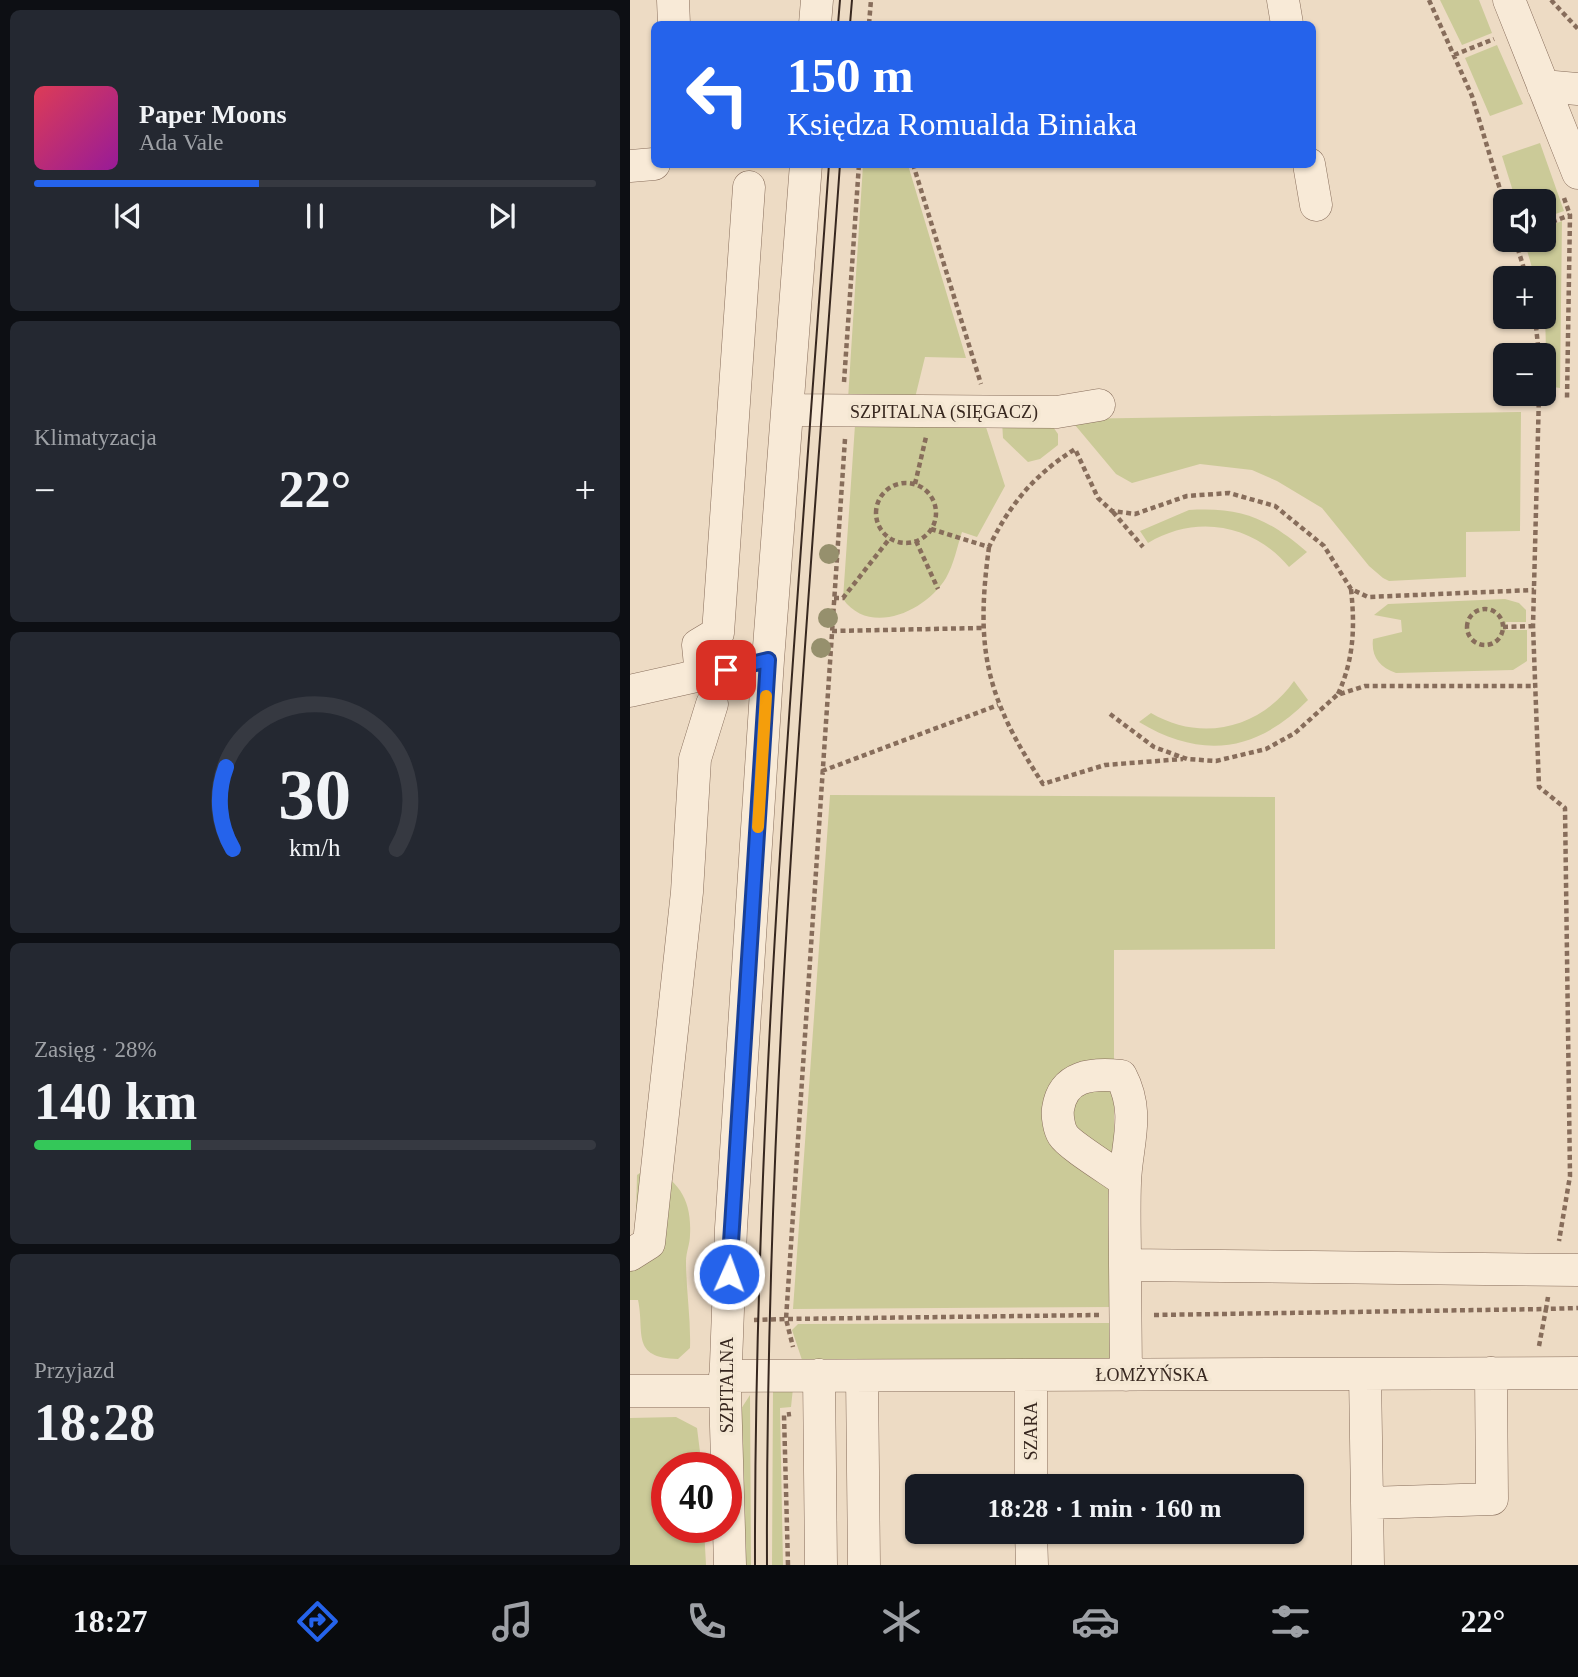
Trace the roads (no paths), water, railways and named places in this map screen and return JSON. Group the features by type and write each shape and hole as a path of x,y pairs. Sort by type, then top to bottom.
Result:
{"street":[{"path":"673,0 674,21"},
{"path":"815,21 817,0"},
{"path":"1283,0 1286,21"},
{"path":"1509,0 1543,86 1570,181"},
{"path":"1543,86 1578,89"},
{"path":"630,166 651,164"},
{"name":"SZPITALNA","path":"730,1565 725,1383 730,1228 768,660 806,168"},
{"path":"1310,168 1316,205"},
{"path":"630,1255 649,1243 687,891 695,759 706,690 698,645 718,633 749,187"},
{"name":"SZPITALNA (SIĘGACZ)","path":"788,410 1057,412 1099,405"},
{"path":"630,691 706,690 768,660"},
{"path":"1125,1181 1126,1375"},
{"path":"1125,1265 1566,1270"},
{"path":"1368,1503 1492,1499 1491,1373"},
{"name":"ŁOMŻYŃSKA","path":"630,1391 819,1376 1578,1373"},
{"path":"1365,1374 1368,1565"},
{"path":"819,1376 821,1565"},
{"path":"862,1376 864,1565"},
{"name":"SZARA","path":"1031,1376 1031,1474"},
{"path":"1031,1544 1032,1565"}],"tram line":[{"path":"838,21 840,0"},
{"path":"850,21 852,0"},
{"path":"755,1565 757,1390 769,1039 829,168"},
{"path":"767,1565 773,1214 790,864 840,168"}]}
